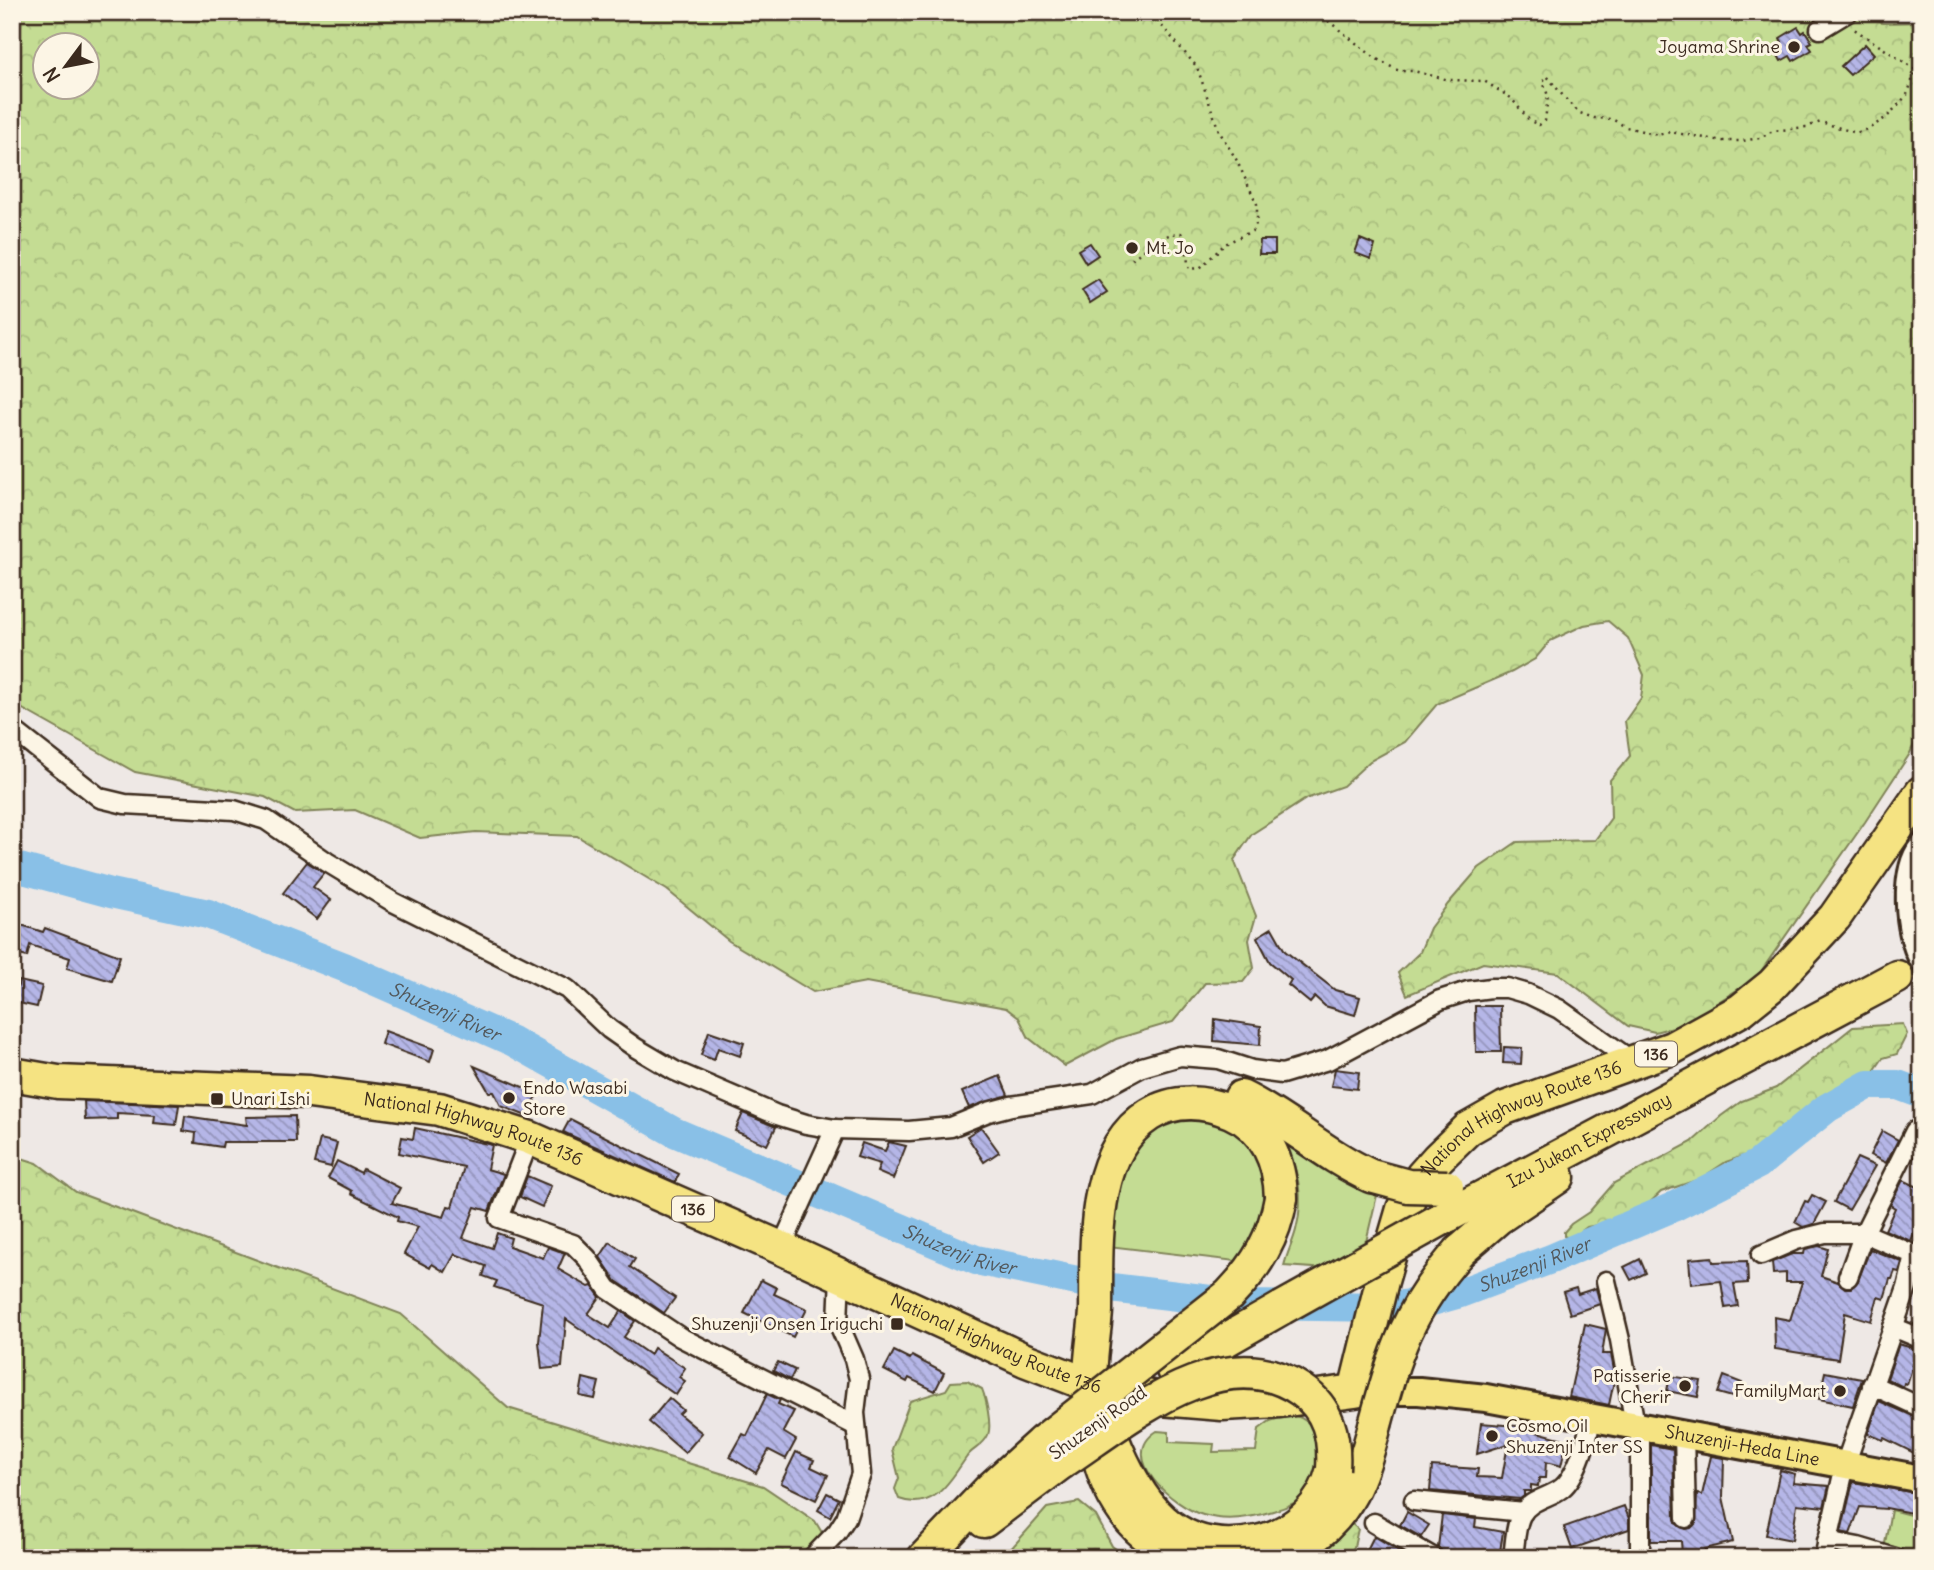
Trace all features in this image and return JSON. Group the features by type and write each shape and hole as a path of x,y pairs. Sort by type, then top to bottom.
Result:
{"highway":[{"name":"National Highway Route 136","path":"12,1074 58,1082 309,1091 439,1109 530,1138 785,1241 839,1275 1025,1360 1090,1385 1161,1399 1222,1404 1280,1401 1355,1391 1403,1209 1422,1176 1453,1142 1505,1108 1672,1048 1741,1010 1772,985 1835,917 1922,792"},
{"name":"Izu Jukan Expressway","path":"1282,1308 1447,1201 1691,1087 1910,968"},
{"path":"1272,1558 1312,1539 1338,1515 1349,1500 1364,1468 1391,1367 1403,1336 1426,1292 1460,1251 1507,1211 1724,1070"},
{"path":"1192,1558 1170,1550 1146,1536 1128,1519 1114,1499 1098,1458 1090,1385 1093,1252 1091,1184 1100,1148 1107,1133 1123,1115 1142,1100 1173,1088 1203,1086 1235,1094 1337,1159 1371,1176 1447,1201"},
{"path":"939,1558 990,1516 1052,1453 1244,1280 1265,1249 1281,1198 1276,1162 1260,1133 1249,1123 1221,1108 1204,1104 1171,1105 1141,1120 1120,1144 1112,1160 1102,1194 1093,1252"},
{"name":"Shuzenji Road","path":"926,1558 1052,1453 1173,1370 1282,1308"},
{"path":"1052,1453 1143,1409 1189,1384 1218,1374 1245,1372 1279,1378 1307,1394 1318,1406 1333,1435 1333,1469 1329,1485 1321,1501 1308,1515 1278,1535 1245,1545 1209,1543 1192,1538 1158,1517 1145,1502 1124,1467 1090,1385"},
{"path":"1145,1502 1129,1454 1133,1436 1156,1418 1222,1404"}],"main road":[{"name":"Shuzenji-Heda Line","path":"1355,1391 1419,1391 1486,1398 1922,1479"}],"street":[{"path":"1820,29 1845,14"},
{"path":"12,729 100,798 125,804 234,810 266,821 393,902 567,989 609,1029 675,1071 777,1115 806,1124 835,1129 919,1130 951,1127 1011,1106 1091,1094 1142,1067 1180,1056 1219,1059 1271,1073 1300,1070 1328,1060 1440,1000 1468,991 1491,988 1507,988 1528,994 1559,1009 1635,1063"},
{"path":"1910,968 1910,877 1922,847"},
{"path":"785,1241 835,1129"},
{"path":"1848,1277 1864,1233 1915,1131"},
{"path":"530,1138 499,1218 573,1244 587,1258 608,1289 680,1337 856,1426"},
{"path":"1761,1255 1796,1240 1825,1233 1864,1233 1915,1255 1907,1288 1845,1465 1826,1549 1858,1547 1895,1558"},
{"path":"813,1558 842,1525 857,1485 860,1462 855,1403 859,1379 838,1322 839,1275"},
{"path":"1606,1281 1637,1425 1640,1558"},
{"path":"1893,1327 1922,1339"},
{"path":"1872,1385 1922,1408"},
{"path":"1513,1558 1517,1524 1522,1512 1533,1503 1564,1487 1578,1463 1590,1431 1591,1417"},
{"path":"1684,1434 1686,1518"},
{"path":"1414,1501 1522,1512"},
{"path":"1374,1523 1434,1558"}],"path":[{"path":"1132,259 1159,239 1173,233 1181,233 1187,248 1190,269 1200,268 1225,244 1252,231 1257,222 1257,204 1236,159 1219,131 1197,67 1150,12"},
{"path":"1317,12 1376,58 1399,71 1414,71 1449,80 1484,81 1511,98 1530,121 1539,125 1545,121 1548,96 1543,81 1547,76 1580,113 1594,118 1612,119 1626,127 1658,135 1670,132 1723,141 1760,138 1773,131 1806,127 1821,122 1856,133 1887,117 1907,95 1916,70 1854,29 1845,14"}],"green space":[{"path":"74,12 1874,12 1882,23 1922,22 1922,729 1909,755 1865,822 1757,977 1684,1024 1655,1032 1628,1026 1558,973 1483,963 1407,995 1398,973 1420,952 1430,928 1479,868 1517,842 1595,840 1611,818 1610,780 1630,756 1625,721 1641,698 1644,675 1628,638 1608,621 1584,625 1550,641 1535,659 1512,672 1437,704 1405,742 1370,761 1343,786 1306,799 1252,834 1234,860 1256,916 1249,940 1254,968 1243,982 1205,983 1173,1022 1116,1039 1065,1066 1029,1038 1019,1018 1006,1008 866,982 813,992 729,941 667,890 577,836 476,832 420,838 355,810 295,813 265,797 135,772 12,703 12,15"},
{"path":"1903,1024 1907,1034 1897,1054 1883,1058 1872,1074 1810,1109 1765,1149 1726,1162 1700,1179 1661,1192 1644,1208 1624,1220 1587,1227 1571,1239 1564,1236 1571,1224 1589,1212 1614,1183 1692,1142 1742,1101 1776,1088 1853,1027"},
{"path":"1176,1112 1241,1130 1262,1163 1269,1207 1244,1262 1108,1246 1127,1155"},
{"path":"1280,1136 1378,1191 1365,1246 1328,1269 1284,1266 1299,1217 1300,1193 1291,1158"},
{"path":"15,1156 37,1163 76,1192 401,1314 508,1408 763,1486 815,1521 824,1536 812,1558 12,1558 12,1239 20,1221"},
{"path":"967,1381 982,1389 984,1393 989,1425 986,1439 968,1455 940,1492 922,1501 899,1499 895,1489 899,1478 892,1449 910,1401 946,1390 951,1382"},
{"path":"1290,1415 1308,1423 1324,1451 1314,1487 1301,1499 1283,1508 1238,1518 1203,1515 1165,1492 1146,1467 1143,1454 1146,1442 1157,1431 1169,1432 1169,1442 1214,1444 1213,1452 1256,1451 1259,1429 1270,1421"},
{"path":"1079,1502 1096,1516 1112,1546 1128,1558 999,1558 1009,1551 1047,1508"},
{"path":"1891,1510 1922,1518 1922,1558 1911,1558 1884,1549"},
{"path":"1352,1524 1358,1529 1354,1547 1346,1558 1296,1558"}],"building":[{"path":"1798,27 1802,33 1805,31 1812,42 1808,44 1812,50 1793,61 1790,56 1781,61 1774,48 1782,42 1780,38"},
{"path":"1865,44 1874,54 1850,75 1841,66"},
{"path":"1360,239 1375,245 1371,259 1355,253"},
{"path":"1260,240 1275,240 1275,254 1259,254"},
{"path":"1090,243 1098,255 1086,263 1078,250"},
{"path":"1098,280 1107,292 1090,303 1082,290"},
{"path":"307,862 324,873 313,887 331,900 317,919 283,893"},
{"path":"12,922 43,932 45,928 120,956 112,981 67,968 70,958 30,945 27,957 12,953"},
{"path":"1272,928 1285,951 1335,990 1360,997 1355,1015 1325,1006 1315,997 1310,1003 1288,985 1291,980 1270,962 1257,937"},
{"path":"19,981 42,986 37,1007 14,1002"},
{"path":"1475,1006 1500,1006 1501,1052 1476,1052"},
{"path":"1215,1019 1261,1026 1260,1045 1214,1041"},
{"path":"385,1031 434,1049 430,1062 381,1044"},
{"path":"709,1031 744,1043 740,1056 718,1048 714,1060 701,1055"},
{"path":"1504,1047 1522,1048 1521,1064 1503,1063"},
{"path":"474,1066 537,1093 529,1117 501,1106 494,1092 489,1092"},
{"path":"1335,1069 1359,1072 1357,1089 1331,1086"},
{"path":"1000,1076 1008,1095 969,1108 962,1092"},
{"path":"84,1101 179,1105 176,1125 154,1123 155,1115 117,1113 117,1119 85,1120"},
{"path":"743,1113 776,1127 767,1145 735,1131"},
{"path":"185,1116 247,1125 246,1117 295,1116 296,1142 223,1142 222,1147 195,1143 196,1133 183,1131"},
{"path":"570,1119 679,1174 675,1182 563,1132"},
{"path":"981,1127 999,1152 984,1162 967,1136"},
{"path":"415,1128 492,1145 487,1169 504,1174 489,1211 475,1207 463,1238 492,1248 497,1233 511,1238 509,1246 543,1258 548,1247 565,1253 558,1269 589,1287 592,1286 600,1297 588,1314 610,1328 621,1311 635,1321 624,1337 650,1355 654,1348 685,1368 679,1377 685,1381 676,1395 566,1319 562,1367 542,1369 539,1342 543,1303 494,1287 497,1281 483,1276 486,1266 455,1254 445,1272 432,1264 430,1268 404,1254 418,1227 397,1221 398,1217 351,1194 352,1191 328,1178 337,1161 361,1173 363,1169 400,1188 392,1203 444,1217 448,1206 452,1207 464,1167 399,1153 402,1137 413,1139"},
{"path":"1882,1131 1898,1140 1886,1163 1870,1155"},
{"path":"320,1139 337,1143 331,1167 314,1163"},
{"path":"889,1142 906,1146 893,1179 877,1172 880,1164 857,1157 862,1143 885,1151"},
{"path":"1857,1158 1875,1166 1849,1210 1834,1202"},
{"path":"527,1176 551,1186 542,1207 520,1197"},
{"path":"1903,1180 1922,1189 1922,1216 1911,1241 1885,1230 1895,1208 1890,1205"},
{"path":"1812,1195 1826,1202 1814,1224 1803,1227 1795,1222 1805,1201 1808,1202"},
{"path":"610,1242 635,1259 630,1267 675,1298 664,1313 616,1281 600,1257"},
{"path":"1819,1246 1828,1249 1821,1276 1838,1282 1845,1288 1851,1288 1858,1281 1870,1249 1902,1262 1899,1272 1895,1271 1890,1279 1884,1299 1878,1297 1871,1321 1845,1313 1838,1359 1775,1349 1774,1317 1790,1320 1802,1282 1786,1282 1786,1273 1773,1274 1772,1262 1792,1254 1804,1254 1805,1249"},
{"path":"1712,1257 1713,1262 1747,1261 1748,1283 1734,1284 1738,1306 1725,1308 1721,1281 1691,1284 1689,1259"},
{"path":"1640,1259 1646,1273 1631,1280 1624,1267"},
{"path":"761,1280 777,1288 774,1294 807,1309 793,1337 744,1313"},
{"path":"1576,1288 1578,1294 1596,1288 1600,1304 1570,1314 1563,1292"},
{"path":"1585,1324 1606,1329 1602,1354 1611,1354 1615,1376 1609,1405 1569,1397"},
{"path":"1899,1344 1918,1350 1907,1384 1904,1383 1903,1387 1887,1379"},
{"path":"894,1351 910,1359 912,1356 944,1373 935,1391 909,1378 907,1382 884,1370"},
{"path":"778,1362 795,1370 790,1380 773,1371"},
{"path":"1825,1372 1862,1379 1853,1406 1819,1399"},
{"path":"1670,1376 1701,1381 1698,1397 1667,1391"},
{"path":"1724,1376 1742,1383 1736,1398 1718,1393"},
{"path":"583,1378 599,1382 595,1399 580,1396"},
{"path":"767,1394 780,1400 778,1404 794,1411 783,1432 796,1440 786,1459 769,1450 756,1473 730,1457 743,1434 747,1436"},
{"path":"669,1398 683,1410 679,1414 702,1433 685,1453 649,1422"},
{"path":"1879,1401 1922,1420 1922,1457 1884,1438 1883,1440 1868,1434"},
{"path":"1522,1422 1539,1426 1537,1432 1567,1440 1561,1466 1546,1462 1545,1478 1539,1478 1538,1486 1531,1485 1531,1491 1524,1491 1524,1496 1520,1499 1430,1491 1432,1466 1478,1469 1477,1477 1502,1478 1508,1444 1477,1454 1481,1423 1517,1426"},
{"path":"1651,1445 1673,1449 1675,1519 1677,1524 1686,1529 1696,1523 1697,1494 1702,1495 1711,1456 1724,1458 1723,1497 1733,1542 1705,1551 1682,1554 1681,1541 1651,1541"},
{"path":"796,1452 814,1460 811,1467 828,1475 816,1500 781,1483"},
{"path":"1780,1470 1795,1474 1793,1483 1829,1486 1824,1507 1797,1504 1792,1540 1766,1535"},
{"path":"1853,1482 1922,1494 1922,1515 1886,1508 1860,1507 1850,1534 1841,1532"},
{"path":"827,1493 839,1499 830,1517 818,1510"},
{"path":"1624,1506 1629,1519 1629,1529 1572,1549 1564,1527"},
{"path":"1407,1512 1429,1525 1421,1537 1400,1525"},
{"path":"1442,1515 1476,1519 1475,1527 1503,1532 1499,1558 1445,1555 1438,1547"},
{"path":"1374,1536 1402,1553 1399,1558 1363,1558"}],"waterway":[{"name":"Shuzenji River","path":"12,866 111,893 208,914 344,967 512,1041 674,1132 976,1260 1111,1288 1252,1305 1387,1307 1428,1302 1460,1293 1551,1259 1673,1207 1758,1164 1827,1108 1868,1085 1898,1085 1922,1094"}],"place":[{"name":"Joyama Shrine","path":"1794,47"},
{"name":"Mt. Jo","path":"1132,248"},
{"name":"Endo Wasabi Store","path":"509,1098"},
{"name":"Unari Ishi","path":"217,1099"},
{"name":"Shuzenji Onsen Iriguchi","path":"897,1324"},
{"name":"Patisserie Cherir","path":"1685,1386"},
{"name":"FamilyMart","path":"1840,1391"},
{"name":"Cosmo Oil Shuzenji Inter SS","path":"1492,1436"}]}
